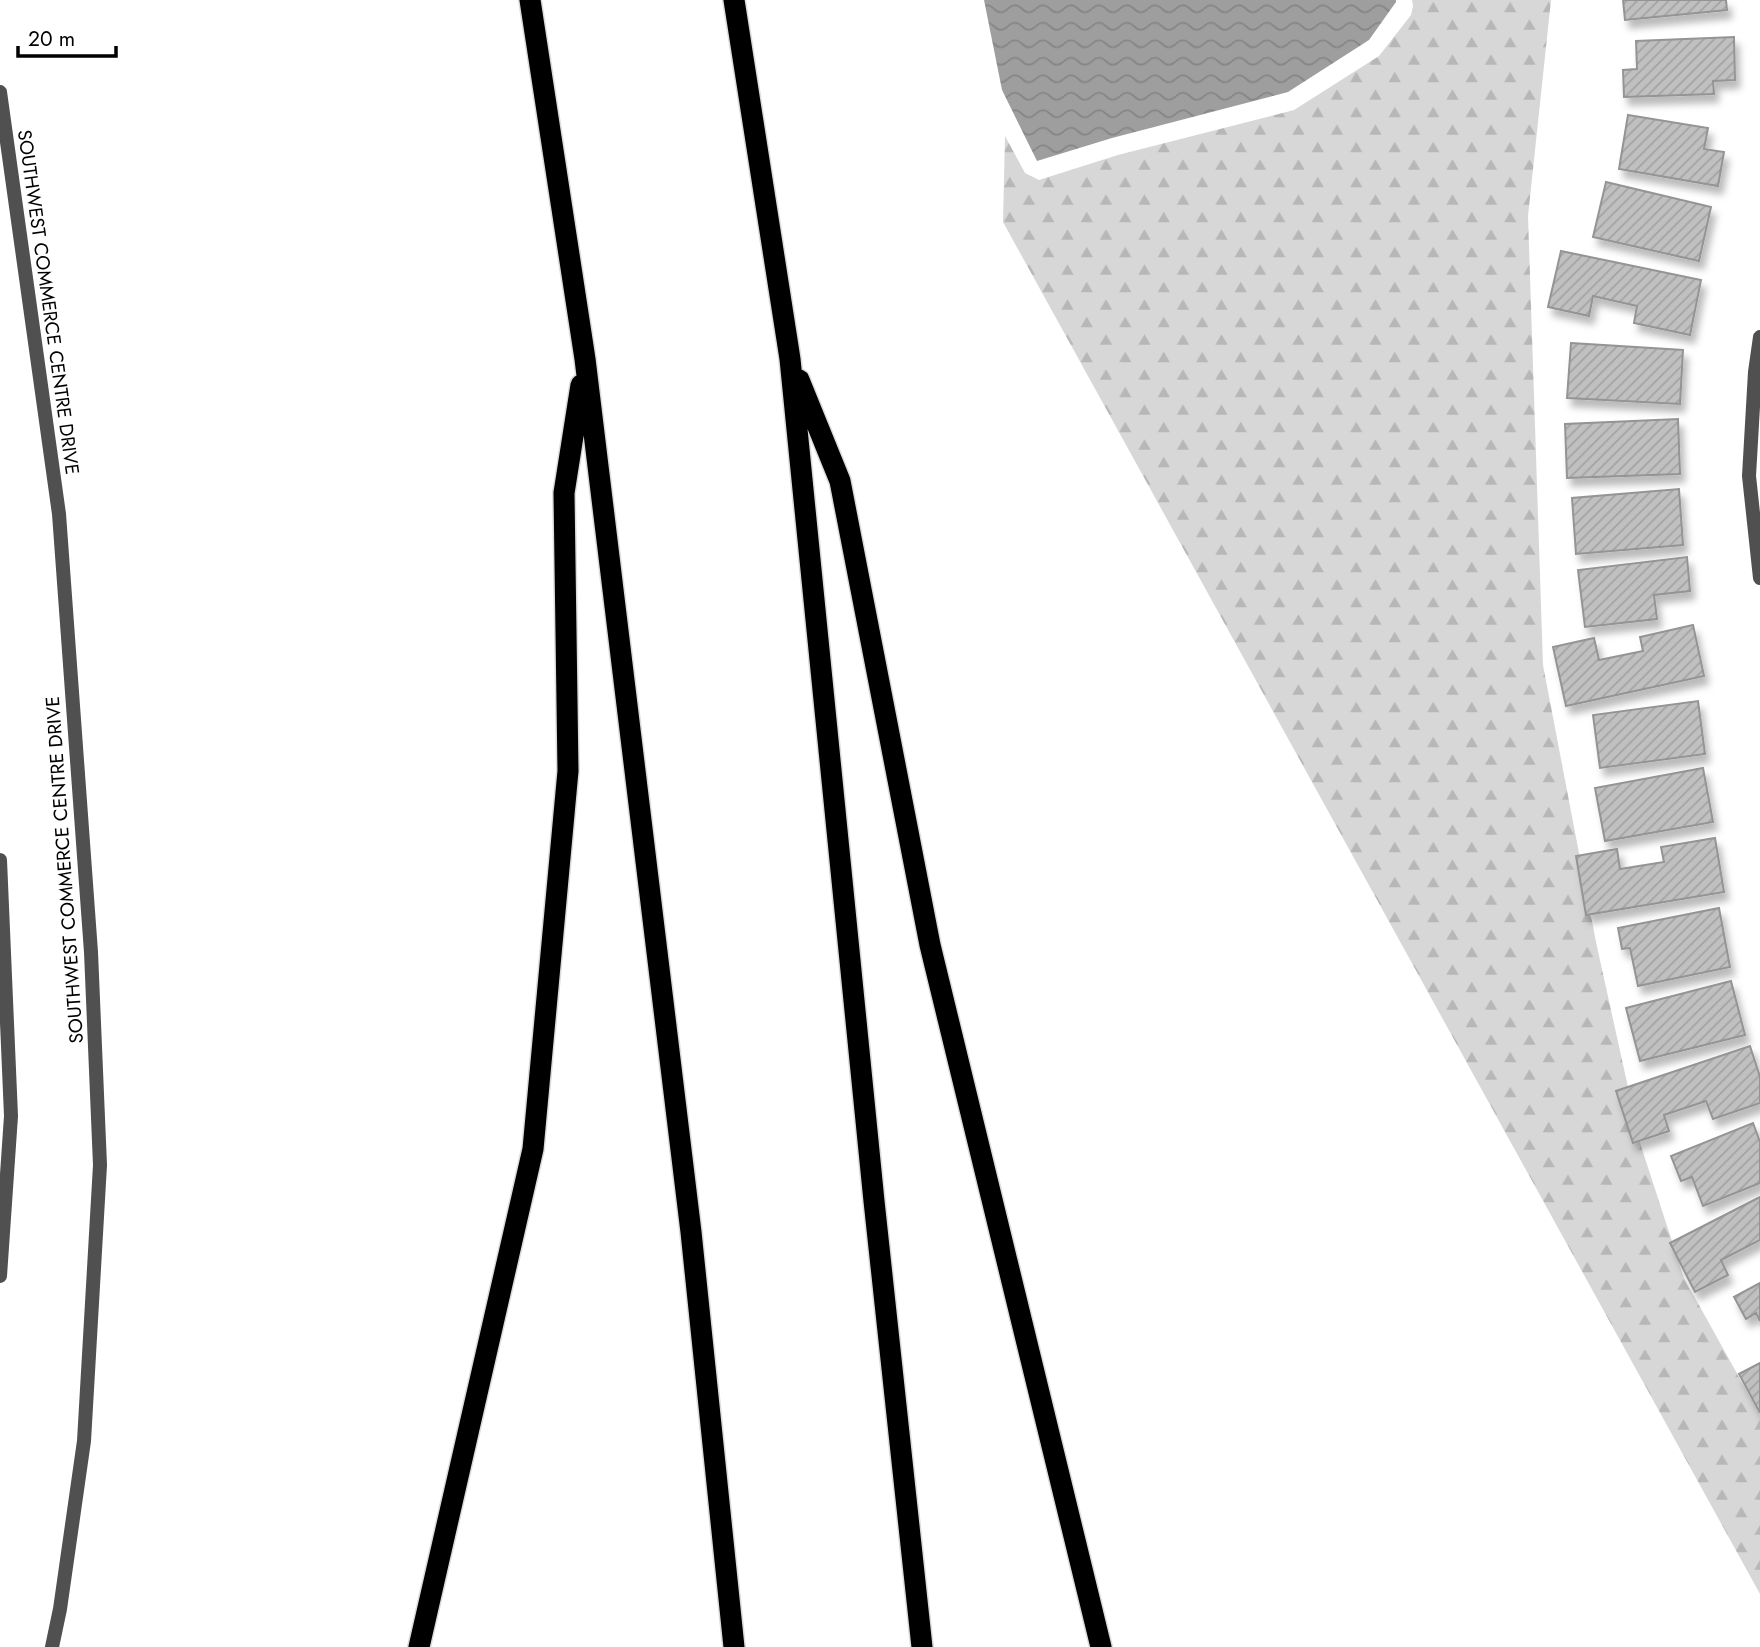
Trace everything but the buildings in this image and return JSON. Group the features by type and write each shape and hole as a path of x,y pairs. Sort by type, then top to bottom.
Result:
{"highway":[{"path":"530,0 585,359 691,1232 734,1647"},
{"path":"734,0 790,359 874,1202 922,1647"},
{"path":"419,1647 533,1149 568,771 564,493 585,359"},
{"path":"790,359 840,481 930,945 1101,1647"}],"street":[{"name":"SOUTHWEST COMMERCE CENTRE DRIVE","path":"0,92 59,514 91,952 100,1165 84,1441 52,1647"},
{"path":"1760,337 1755,372 1749,477 1760,578"},
{"path":"0,860 11,1116 0,1276"}],"green space":[{"path":"1412,0 1551,0 1528,216 1543,665 1596,942 1641,1146 1684,1278 1760,1415 1760,1594 1003,222 1005,136 1025,173 1039,180 1118,155 1294,110 1379,56 1411,15"}],"water":[{"path":"984,0 1396,2 1369,40 1288,92 1112,138 1037,161 1002,90"}]}
